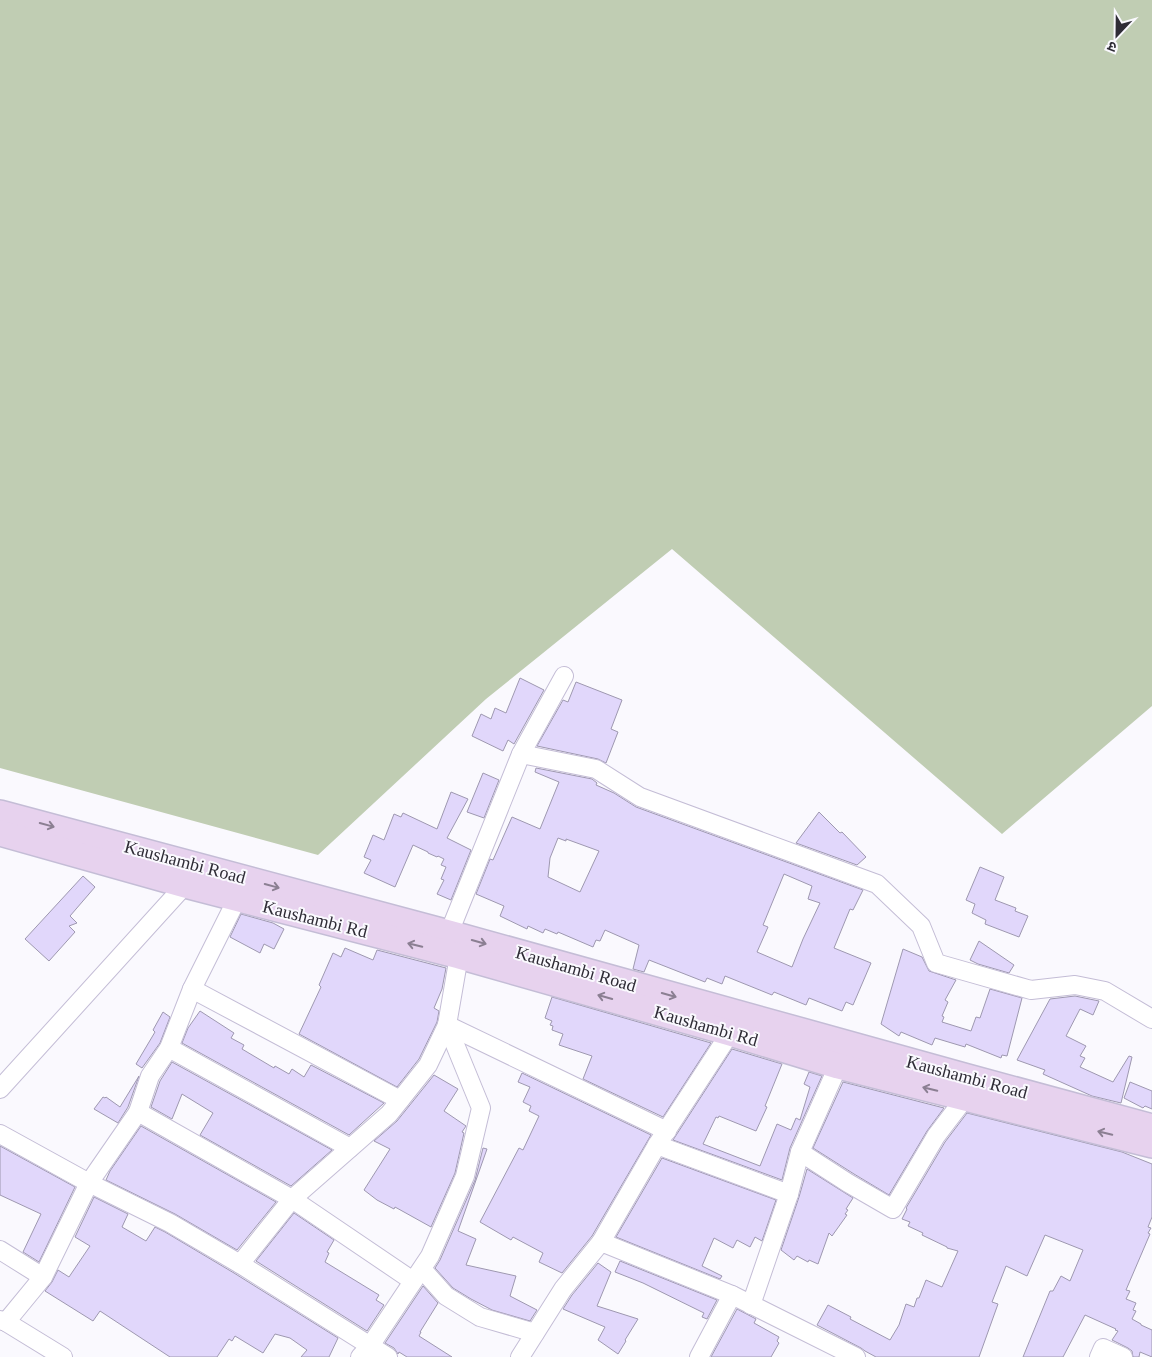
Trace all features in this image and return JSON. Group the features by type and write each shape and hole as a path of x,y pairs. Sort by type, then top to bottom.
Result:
{"main road":[{"name":"Kaushambi Road","path":"0,812 1152,1127"},
{"name":"Kaushambi Rd","path":"0,833 237,899 459,956 730,1033 838,1066 1152,1145"}],"street":[{"path":"448,933 521,754 564,676"},
{"path":"521,754 596,769 640,797 877,884 921,926 936,963 1031,990 1075,985 1105,991 1152,1019"},
{"path":"0,1089 185,885"},
{"path":"63,1357 3,1321 43,1277 89,1183 138,1112 150,1076 169,1048 192,989 237,899"},
{"path":"240,1264 292,1199 389,1114 428,1065 447,1025 459,956"},
{"path":"192,989 400,1100"},
{"path":"447,1025 667,1130"},
{"path":"365,1351 430,1256 465,1176 481,1108 447,1025"},
{"path":"520,1357 563,1289 601,1242 657,1145 730,1033"},
{"path":"169,1048 350,1148"},
{"path":"751,1305 789,1194 800,1152 838,1066"},
{"path":"800,1152 893,1209 936,1136 965,1098"},
{"path":"138,1112 292,1199 418,1275 446,1296 480,1317 535,1333"},
{"path":"0,1134 89,1183 170,1223 240,1264 365,1351 388,1357"},
{"path":"657,1145 789,1194"},
{"path":"601,1242 732,1295 856,1357"},
{"path":"0,1250 43,1277"},
{"path":"699,1357 732,1295"},
{"path":"1099,1357 1103,1348 1123,1357"}],"green space":[{"path":"0,0 1152,0 1152,706 1002,834 672,549 486,699 318,855 0,768"}],"building":[{"path":"520,678 544,690 514,744 508,740 503,751 472,736 481,714 491,719 495,708 506,713"},
{"path":"576,682 622,700 611,729 618,732 606,763 598,759 537,746 563,700 568,702"},
{"path":"536,768 592,779 597,783 596,785 614,793 636,807 863,890 853,910 850,909 834,948 871,963 853,1005 846,1002 842,1011 809,998 806,1005 774,992 772,995 725,976 722,984 707,978 705,982 649,960 644,972 633,969 639,945 605,930 600,941 596,940 593,947 558,932 557,934 545,929 543,933 528,926 527,929 500,916 504,906 476,894 490,859 493,860 512,817 540,829 559,782 535,772","holes":["558,838 599,851 580,892 548,877 550,858","784,874 812,886 808,899 820,903 792,967 757,952 768,927 763,925"]},
{"path":"483,773 499,780 484,818 467,812"},
{"path":"451,792 468,799 447,838 471,850 451,900 437,894 444,880 441,879 446,867 441,865 444,859 413,845 395,887 364,873 371,860 364,857 373,835 384,840 394,814 401,817 403,813 437,829"},
{"path":"819,812 866,857 857,865 796,843"},
{"path":"980,867 1004,877 995,900 1016,908 1015,911 1028,916 1019,937 985,924 986,920 972,913 975,904 966,900"},
{"path":"83,876 95,887 70,916 77,923 69,926 75,932 49,961 25,939"},
{"path":"241,914 273,923 284,929 274,949 264,944 260,953 230,937"},
{"path":"979,941 1014,965 1009,973 970,960"},
{"path":"345,948 373,960 377,950 446,968 442,989 434,1008 439,1011 437,1022 419,1059 397,1087 299,1034 321,987 319,985 333,953 341,957"},
{"path":"903,949 922,957 929,971 956,980 945,1000 948,1002 942,1016 944,1017 942,1022 971,1031 976,1017 980,1018 990,989 1022,998 1007,1056 1002,1055 1001,1058 966,1044 965,1047 935,1038 932,1045 901,1032 899,1036 881,1024"},
{"path":"1075,996 1099,1001 1093,1015 1080,1009 1066,1036 1086,1046 1080,1056 1085,1058 1080,1067 1113,1082 1129,1056 1132,1057 1121,1103 1092,1096 1043,1074 1045,1070 1017,1060 1050,999"},
{"path":"552,997 711,1043 663,1117 583,1079 592,1056 559,1045 563,1034 552,1030 553,1026 550,1025 552,1021 545,1018"},
{"path":"200,1011 234,1033 231,1038 244,1045 242,1049 274,1068 275,1066 289,1074 292,1069 304,1077 311,1065 384,1103 349,1135 182,1043 188,1028"},
{"path":"163,1012 170,1017 160,1043 142,1068 136,1064 155,1032 153,1030"},
{"path":"732,1049 782,1064 765,1106 767,1107 756,1131 719,1116 718,1118 716,1117 703,1144 760,1166 777,1124 791,1130 796,1118 800,1120 810,1087 804,1084 809,1072 822,1076 790,1148 782,1180 673,1140"},
{"path":"172,1062 332,1150 291,1186 200,1135 213,1113 182,1094 172,1119 151,1107 160,1081"},
{"path":"522,1073 651,1135 592,1236 562,1273 539,1262 543,1253 513,1237 511,1240 480,1222 519,1148 523,1150 539,1116 529,1111 531,1106 523,1102 530,1087 518,1082"},
{"path":"434,1075 458,1089 444,1111 466,1126 462,1132 464,1133 455,1173 431,1227 395,1207 394,1209 377,1200 364,1190 390,1149 374,1141 397,1121"},
{"path":"139,1076 128,1107 118,1123 94,1109 103,1097 106,1097 120,1107"},
{"path":"843,1082 944,1108 927,1131 889,1195 813,1148"},
{"path":"1130,1082 1152,1091 1152,1109 1145,1106 1143,1108 1124,1098"},
{"path":"967,1113 1122,1152 1152,1164 1152,1217 1148,1227 1151,1228 1148,1233 1150,1234 1126,1290 1130,1291 1126,1299 1136,1303 1133,1310 1136,1311 1132,1319 1152,1330 1152,1357 1140,1352 1139,1357 1133,1357 1132,1351 1112,1340 1118,1331 1116,1329 1085,1315 1063,1357 1023,1357 1050,1291 1053,1291 1061,1276 1070,1281 1083,1250 1045,1235 1027,1276 1006,1266 992,1302 998,1304 979,1357 876,1357 817,1325 828,1305 890,1340 899,1325 906,1304 914,1307 926,1280 942,1287 958,1251 947,1248 922,1235 923,1233 908,1226 910,1222 902,1219 906,1208 945,1142"},
{"path":"141,1126 276,1202 237,1250 175,1214 106,1180 110,1171"},
{"path":"0,1146 75,1187 39,1262 23,1252 41,1214 0,1195"},
{"path":"483,1148 487,1149 458,1231 476,1239 466,1265 516,1276 510,1296 537,1310 530,1321 492,1310 471,1299 453,1288 435,1268 475,1180"},
{"path":"662,1158 776,1200 762,1241 755,1237 750,1247 737,1240 733,1248 714,1238 702,1266 722,1276 720,1279 616,1237"},
{"path":"807,1169 853,1198 846,1209 848,1210 845,1214 847,1215 832,1236 829,1233 818,1264 809,1260 808,1262 797,1256 794,1260 781,1250"},
{"path":"94,1197 128,1214 122,1227 146,1241 155,1227 165,1232 338,1338 329,1357 301,1357 307,1350 290,1338 275,1334 263,1353 235,1336 232,1341 229,1339 217,1357 170,1357 100,1311 93,1321 45,1291 58,1270 69,1277 90,1246 75,1237"},
{"path":"294,1213 334,1240 327,1252 329,1253 325,1262 379,1295 376,1300 384,1305 367,1331 256,1261"},
{"path":"620,1261 717,1300 707,1319 702,1317 704,1313 643,1283 615,1272"},
{"path":"598,1263 611,1272 597,1306 638,1319 618,1354 598,1340 605,1327 563,1309"},
{"path":"423,1286 438,1303 419,1336 452,1357 407,1357 399,1352 398,1354 394,1348 385,1343"},
{"path":"737,1309 756,1319 754,1323 779,1337 777,1341 779,1343 771,1357 711,1357"}]}
